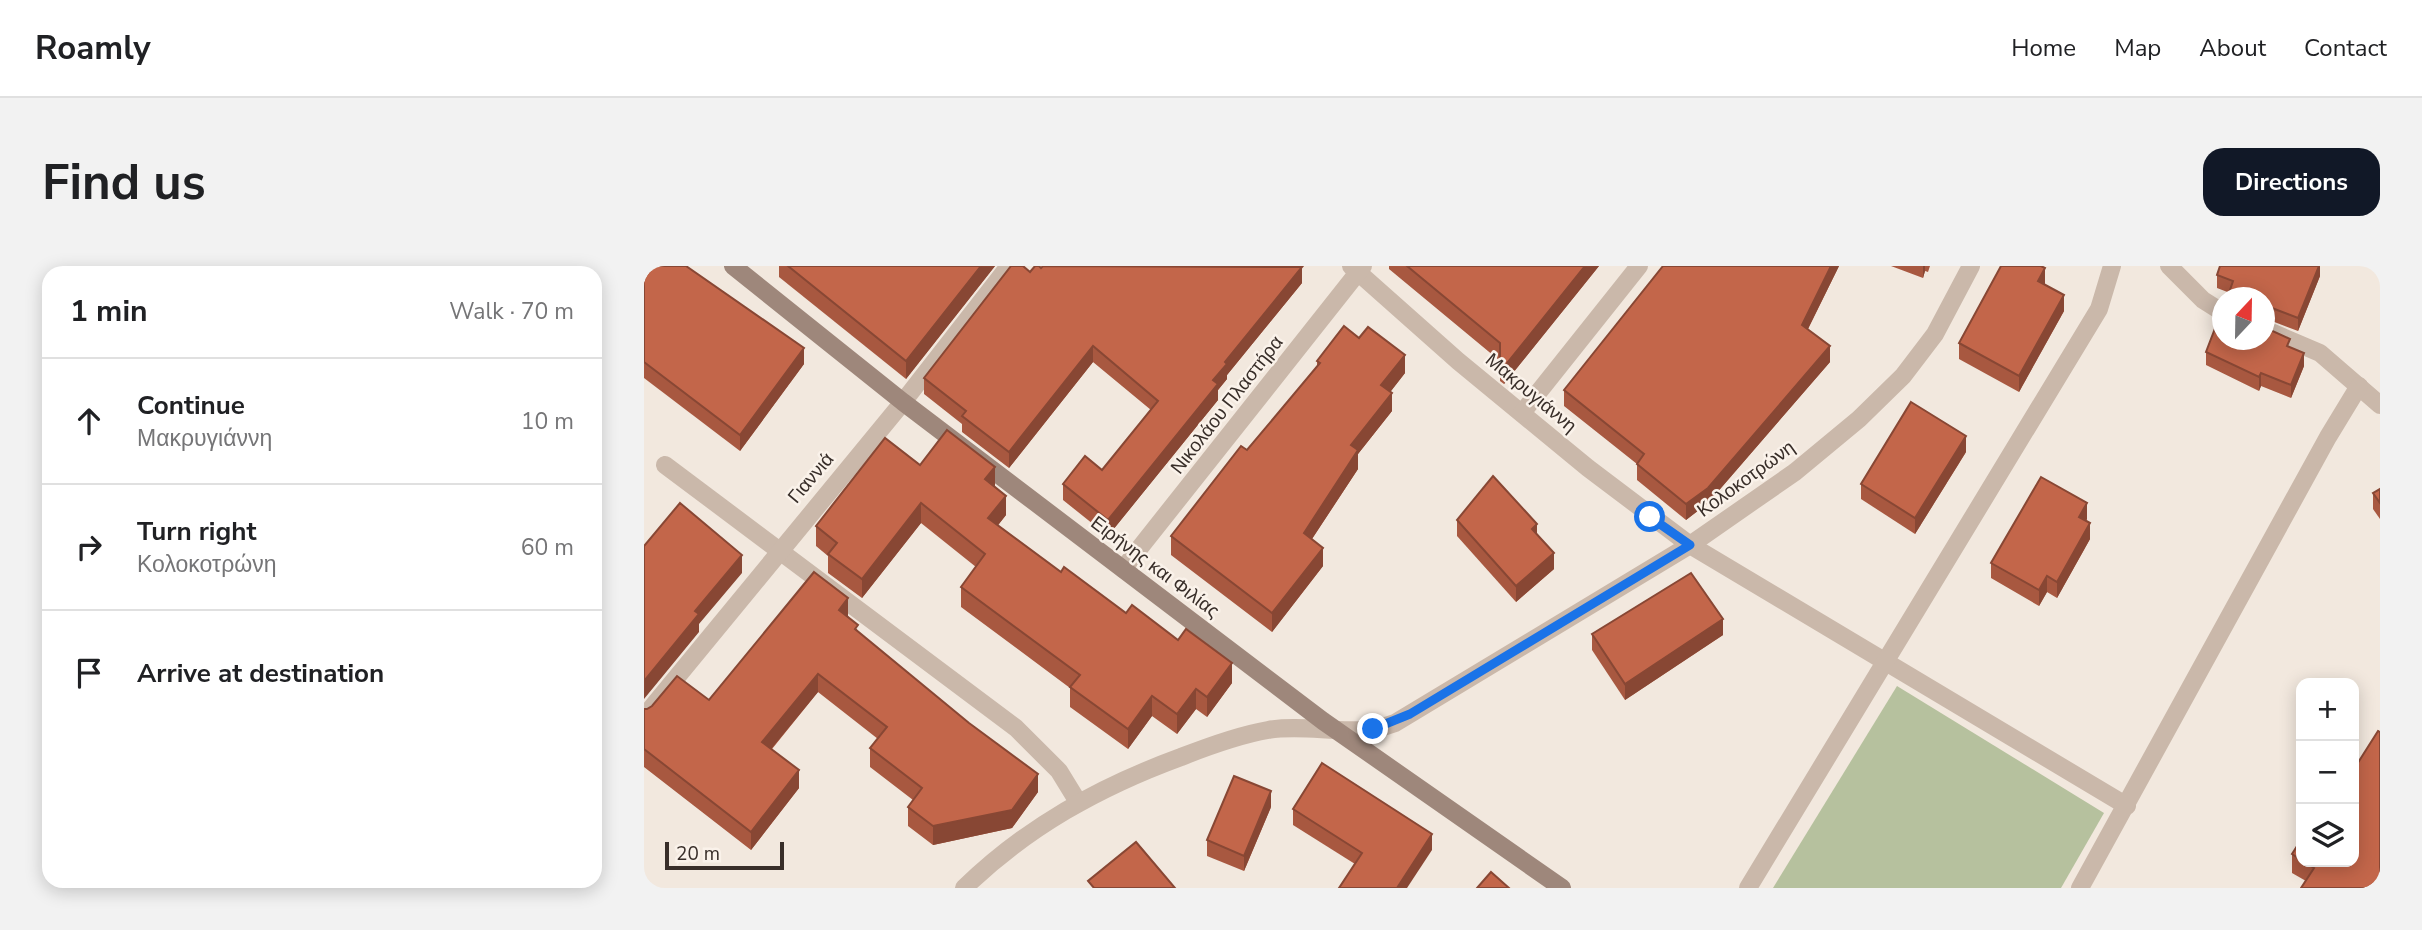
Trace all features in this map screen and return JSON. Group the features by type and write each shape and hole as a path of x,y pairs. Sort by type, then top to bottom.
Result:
{"street":[{"name":"Ειρήνης και Φιλίας","path":"733,266 903,402 1339,733 1562,888"},
{"name":"Γιαννιά","path":"644,717 903,402 1009,266"},
{"path":"1521,413 1639,266"},
{"name":"Κολοκοτρώνη","path":"964,888 1032,829 1078,802 1164,763 1255,733 1284,729 1339,733 1395,723 1690,545 1785,480 1882,397 1935,334 1971,266"},
{"path":"1748,888 2099,309 2112,266"},
{"path":"2169,266 2212,306"},
{"name":"Μακρυγιάννη","path":"1358,268 1521,413 1690,545 2127,806"},
{"name":"Νικολάου Πλαστήρα","path":"1123,569 1358,268"},
{"path":"2275,334 2320,353 2380,405"},
{"path":"2080,888 2328,437 2359,386"},
{"path":"665,465 1016,729 1059,771 1078,802"}],"green space":[{"path":"1897,686 2104,813 2061,888 1773,888"}],"building":[{"path":"644,266 686,266 804,348 740,435 644,362"},
{"path":"788,266 981,266 906,361"},
{"path":"1011,266 1023,266 1030,272 1035,266 1302,267 1225,362 1227,364 1213,380 1218,384 1108,520 1063,484 1085,456 1102,470 1158,401 1093,346 1009,452 962,416 966,411 924,378"},
{"path":"1407,266 1585,266 1504,367 1500,364 1500,343"},
{"path":"1663,266 1831,266 1802,325 1830,346 1708,488 1686,504 1637,464 1644,454 1564,390"},
{"path":"2001,266 2041,266 2045,268 2038,281 2064,295 2019,376 1959,343"},
{"path":"2220,266 2319,266 2298,318 2275,309 2275,287 2231,287 2233,281 2217,275"},
{"path":"1344,326 1359,338 1368,327 1405,355 1381,385 1392,393 1351,445 1358,450 1304,533 1323,548 1272,613 1171,536 1241,446 1247,450 1320,363 1317,361"},
{"path":"2275,332 2290,339 2287,346 2304,353 2291,385 2261,373 2259,377 2206,352 2212,336 2212,350 2275,350"},
{"path":"1911,402 1966,436 1915,518 1861,484"},
{"path":"947,430 995,467 985,479 1006,496 988,518 1061,572 1064,567 1126,613 1132,605 1178,640 1186,629 1232,663 1207,697 1196,689 1177,714 1152,696 1128,729 1070,687 1080,675 961,587 985,554 921,503 862,579 828,554 837,543 816,526 885,438 920,465"},
{"path":"1493,476 1537,524 1532,529 1554,553 1516,586 1457,520"},
{"path":"2041,477 2087,503 2079,517 2090,523 2057,582 2047,576 2039,590 1991,563"},
{"path":"2380,489 2380,503 2373,493"},
{"path":"680,503 742,555 695,611 699,614 644,681 644,546"},
{"path":"814,572 848,598 839,610 858,625 855,629 969,723 1038,774 1012,810 933,826 908,807 922,788 870,748 887,727 818,674 762,742 799,770 751,832 644,749 644,709 652,706 677,676 709,700"},
{"path":"1691,573 1723,619 1625,684 1592,634"},
{"path":"2378,731 2380,732 2380,888 2301,888 2312,867 2359,867 2359,761"},
{"path":"1322,763 1432,834 1397,888 1339,888 1362,853 1293,809"},
{"path":"1234,776 1271,791 1244,856 1207,840"},
{"path":"1136,842 1175,888 1094,888 1088,881"},
{"path":"1491,872 1509,888 1477,888"}],"route":[{"path":"1373,729 1395,723 1690,545 1650,517"}]}
